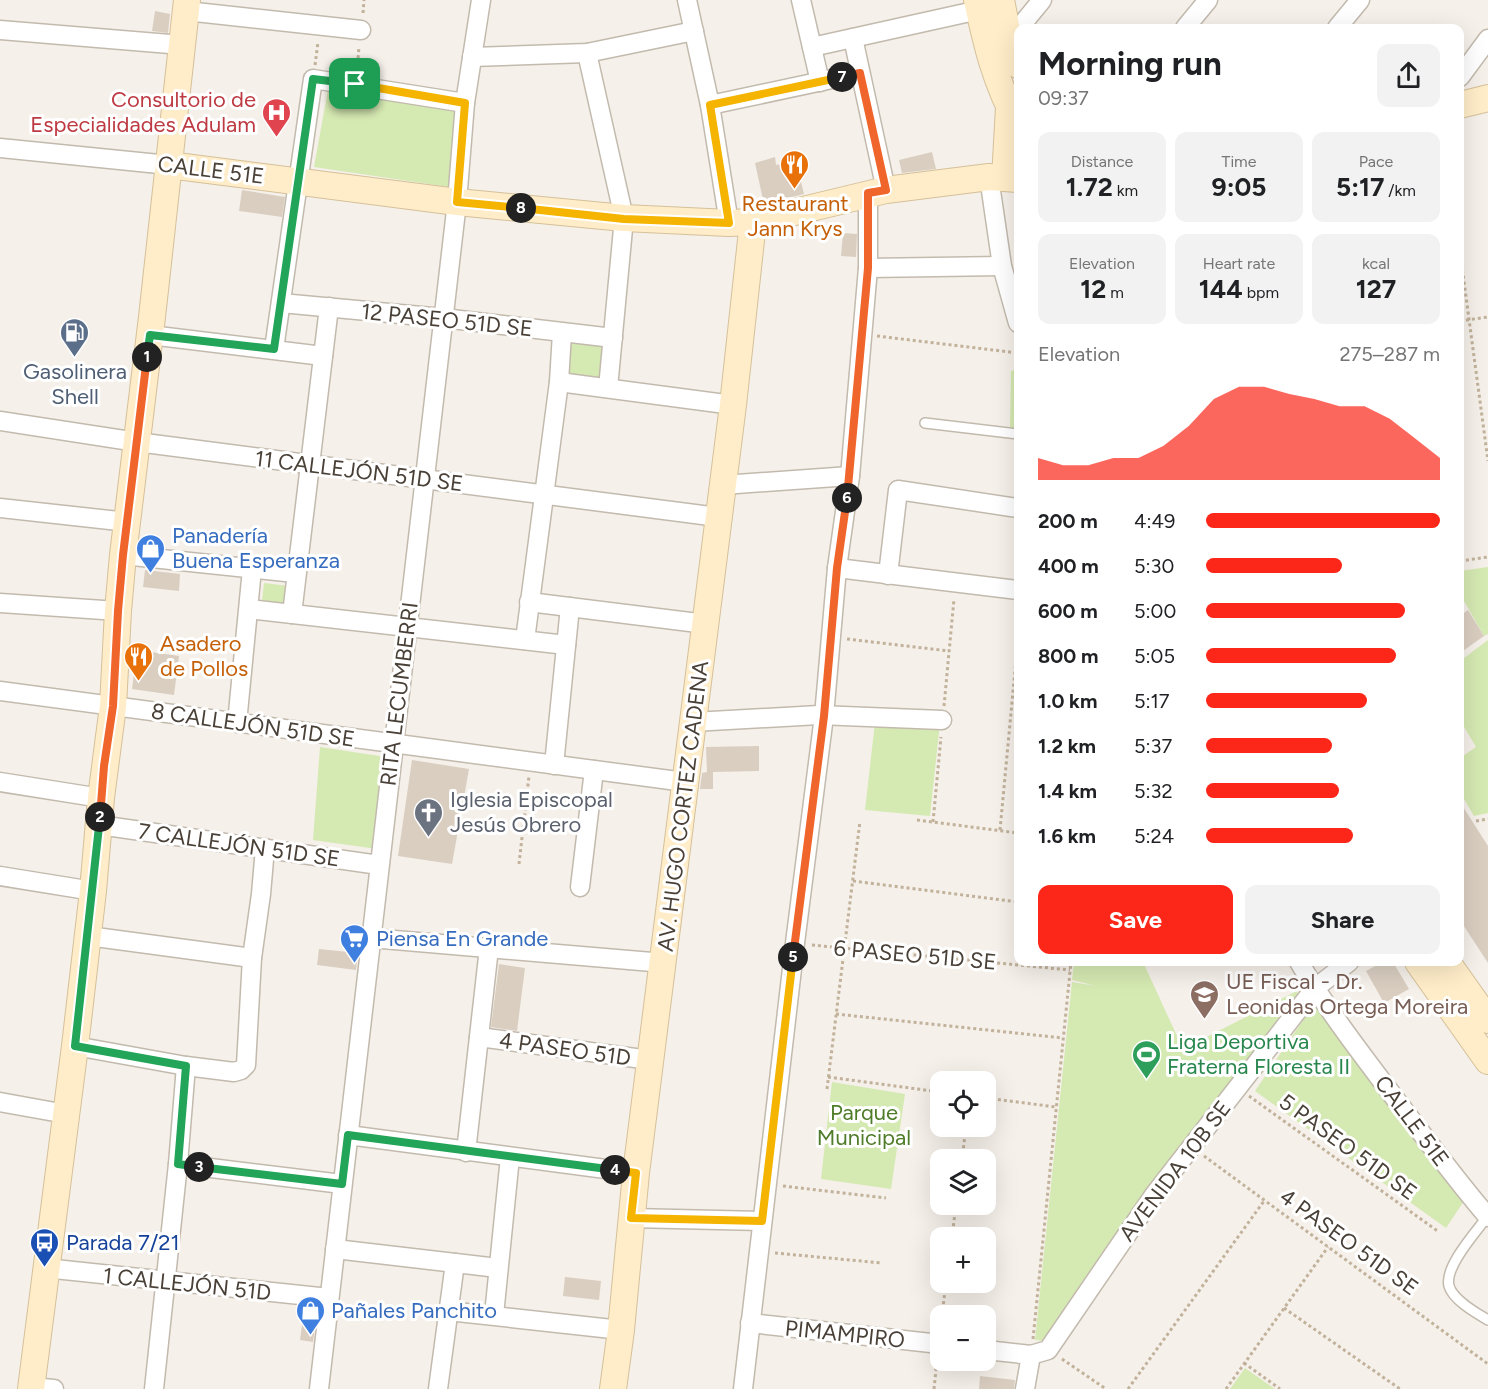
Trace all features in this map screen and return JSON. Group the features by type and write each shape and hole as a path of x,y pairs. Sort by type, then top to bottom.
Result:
{"street":[{"name":"RITA LECUMBERRI","path":"319,1389 457,202 465,103 481,0"},
{"path":"687,0 710,105 741,223"},
{"path":"801,0 820,82"},
{"path":"1023,24 1042,0"},
{"path":"1188,24 1208,0"},
{"path":"1340,24 1360,0"},
{"path":"812,47 854,39 987,2"},
{"path":"987,2 1014,31"},
{"path":"987,2 998,81 1014,112"},
{"path":"38,1388 45,1268 88,936 100,798 113,706 123,555 187,6 361,30"},
{"path":"0,30 182,45"},
{"path":"472,57 587,53 694,31"},
{"path":"743,1389 824,716 830,637 850,476 877,192 854,39"},
{"path":"1464,71 1488,39"},
{"path":"587,53 624,219 608,388"},
{"path":"710,105 860,73"},
{"path":"274,349 313,79 465,103"},
{"path":"1464,89 1488,82"},
{"path":"1464,104 1488,98"},
{"path":"1014,120 1004,178 1002,266 1014,309"},
{"name":"CALLE 51E","path":"0,148 169,165 457,202 624,219 741,223 877,192 1004,178"},
{"name":"AV. HUGO CORTEZ CADENA","path":"613,1389 636,1173 733,405 741,223"},
{"path":"868,268 1002,266"},
{"name":"12 PASEO 51D SE","path":"281,303 443,318 613,338"},
{"path":"292,614 295,573 329,307"},
{"path":"525,640 559,382 562,333"},
{"path":"150,335 323,356"},
{"path":"559,382 733,405"},
{"name":"11 CALLEJÓN 51D SE","path":"0,421 137,442 718,517"},
{"path":"723,485 850,476"},
{"path":"888,574 898,490 1014,507"},
{"path":"0,508 128,522"},
{"path":"123,555 295,573"},
{"path":"837,568 1014,590"},
{"path":"237,723 252,569"},
{"path":"529,602 706,624"},
{"path":"0,603 118,611"},
{"path":"554,765 570,607"},
{"path":"249,609 566,645"},
{"name":"8 CALLEJÓN 51D SE","path":"0,691 685,782"},
{"path":"693,722 824,716 942,720"},
{"path":"580,888 594,770"},
{"path":"0,782 100,798"},
{"name":"7 CALLEJÓN 51D SE","path":"99,825 380,865"},
{"path":"75,1046 186,1066 234,1072 246,1065 252,958 265,848"},
{"path":"0,876 93,891"},
{"path":"88,936 252,958"},
{"path":"371,938 664,963"},
{"path":"466,1152 489,948"},
{"name":"CALLE 51E","path":"1301,966 1368,1063 1488,1217"},
{"name":"AVENIDA 10B SE","path":"1025,1389 1040,1353 1154,1195 1315,988 1344,966"},
{"path":"1421,966 1488,1061"},
{"path":"1451,966 1488,1020"},
{"name":"4 PASEO 51D","path":"479,1037 650,1060"},
{"path":"154,1389 167,1282 186,1066"},
{"path":"0,1102 66,1114"},
{"path":"348,1135 636,1173"},
{"path":"494,1315 510,1158"},
{"path":"178,1164 342,1184"},
{"path":"631,1218 762,1221"},
{"path":"335,1249 498,1268"},
{"path":"438,1389 455,1263"},
{"name":"1 CALLEJÓN 51D","path":"45,1268 329,1298"},
{"path":"448,1311 621,1330"},
{"name":"PIMAMPIRO","path":"750,1323 930,1343"},
{"path":"996,1351 1040,1353"}],"lane":[{"path":"987,2 1014,68"},
{"path":"925,423 1014,434"},
{"path":"1428,966 1488,1050"},
{"path":"1442,966 1488,1033"},
{"path":"1488,1217 1452,1266 1449,1276 1449,1287 1459,1299 1488,1320"}],"path":[{"path":"313,79 320,25"},
{"path":"355,84 361,30"},
{"path":"1464,282 1488,461"},
{"path":"1464,321 1488,317"},
{"path":"863,334 1014,353"},
{"path":"1464,560 1488,557"},
{"path":"830,637 949,651"},
{"path":"1000,830 1014,681"},
{"path":"519,864 530,762"},
{"path":"1476,821 1488,819"},
{"path":"917,820 1014,832"},
{"path":"827,1089 860,821"},
{"path":"852,881 1014,901"},
{"name":"6 PASEO 51D SE","path":"795,943 1014,965"},
{"name":"6 PASEO 51D SE","path":"1027,966 1070,970"},
{"path":"1070,966 1056,1107 1040,1353 1106,1389"},
{"path":"836,1014 1063,1038"},
{"path":"828,1077 930,1091"},
{"name":"5 PASEO 51D SE","path":"1238,1088 1439,1232"},
{"path":"996,1099 1056,1107"},
{"name":"4 PASEO 51D SE","path":"1191,1147 1488,1364"},
{"path":"766,1185 886,1198"},
{"path":"1128,1389 1264,1200"},
{"path":"1226,1389 1328,1247"},
{"path":"758,1251 882,1263"},
{"path":"1284,1308 1400,1389"},
{"path":"1244,1363 1280,1389"}],"green space":[{"path":"329,84 459,106 449,187 314,167"},
{"path":"562,333 613,338 608,388 559,382"},
{"path":"1014,370 1014,428 1010,428 1011,371"},
{"path":"1488,567 1488,634 1484,636 1464,601 1464,570"},
{"path":"264,583 289,586 288,605 262,601"},
{"path":"1488,640 1488,813 1474,816 1464,799 1464,755 1476,747 1464,727 1464,658"},
{"path":"875,722 940,723 930,816 865,810"},
{"path":"320,747 386,757 377,849 313,840"},
{"path":"1074,966 1145,966 1183,1049 1297,991 1298,995 1047,1341 1035,1340 1072,982 1096,986 1072,980"},
{"path":"1316,1001 1464,1201 1446,1228 1255,1091"},
{"name":"Parque Municipal","path":"832,1082 905,1094 891,1189 821,1179"},
{"path":"1245,1368 1275,1389 1230,1389"}],"building":[{"path":"155,11 170,14 168,33 152,31"},
{"path":"932,152 936,169 902,173 899,160"},
{"path":"775,157 776,165 796,161 804,194 764,204 755,163"},
{"path":"242,190 285,197 282,217 239,211"},
{"path":"843,233 857,234 856,257 841,256"},
{"path":"145,570 180,574 179,591 143,587"},
{"path":"1468,610 1484,636 1464,650 1464,613"},
{"path":"137,650 179,656 174,695 132,689"},
{"path":"759,746 759,771 713,772 713,789 700,789 702,773 707,772 706,747"},
{"path":"412,760 469,769 452,864 398,856"},
{"path":"1464,808 1488,846 1488,963 1464,926"},
{"path":"319,949 358,953 356,970 317,965"},
{"path":"499,964 525,968 517,1031 491,1027"},
{"path":"1375,966 1395,966 1409,989 1384,1003 1366,971"},
{"path":"565,1277 601,1281 599,1300 563,1296"},
{"path":"302,1325 315,1326 313,1342 300,1340"},
{"path":"980,1376 1015,1380 1014,1389 979,1389"}],"place":[{"name":"Consultorio de Especialidades Adulam","path":"277,138"},
{"name":"Restaurant Jann Krys","path":"795,190"},
{"name":"Gasolinera Shell","path":"75,358"},
{"name":"Panadería Buena Esperanza","path":"151,574"},
{"name":"Asadero de Pollos","path":"139,682"},
{"name":"Iglesia Episcopal Jesús Obrero","path":"429,838"},
{"name":"Piensa En Grande","path":"355,964"},
{"name":"UE Fiscal - Dr. Leonidas Ortega Moreira","path":"1205,1020"},
{"name":"Liga Deportiva Fraterna Floresta II","path":"1146,1080"},
{"name":"Parada 7/21","path":"45,1268"},
{"name":"Pañales Panchito","path":"310,1336"}],"route":[{"path":"860,73 886,190 868,193 868,268 850,476 837,568 824,716 762,1221 631,1218 636,1173 348,1135 342,1184 178,1164 186,1066 75,1046 93,891 100,798 113,706 123,555 150,335 274,349 313,79 355,84 465,103 457,202 624,219 729,223 710,105 860,73"}]}
